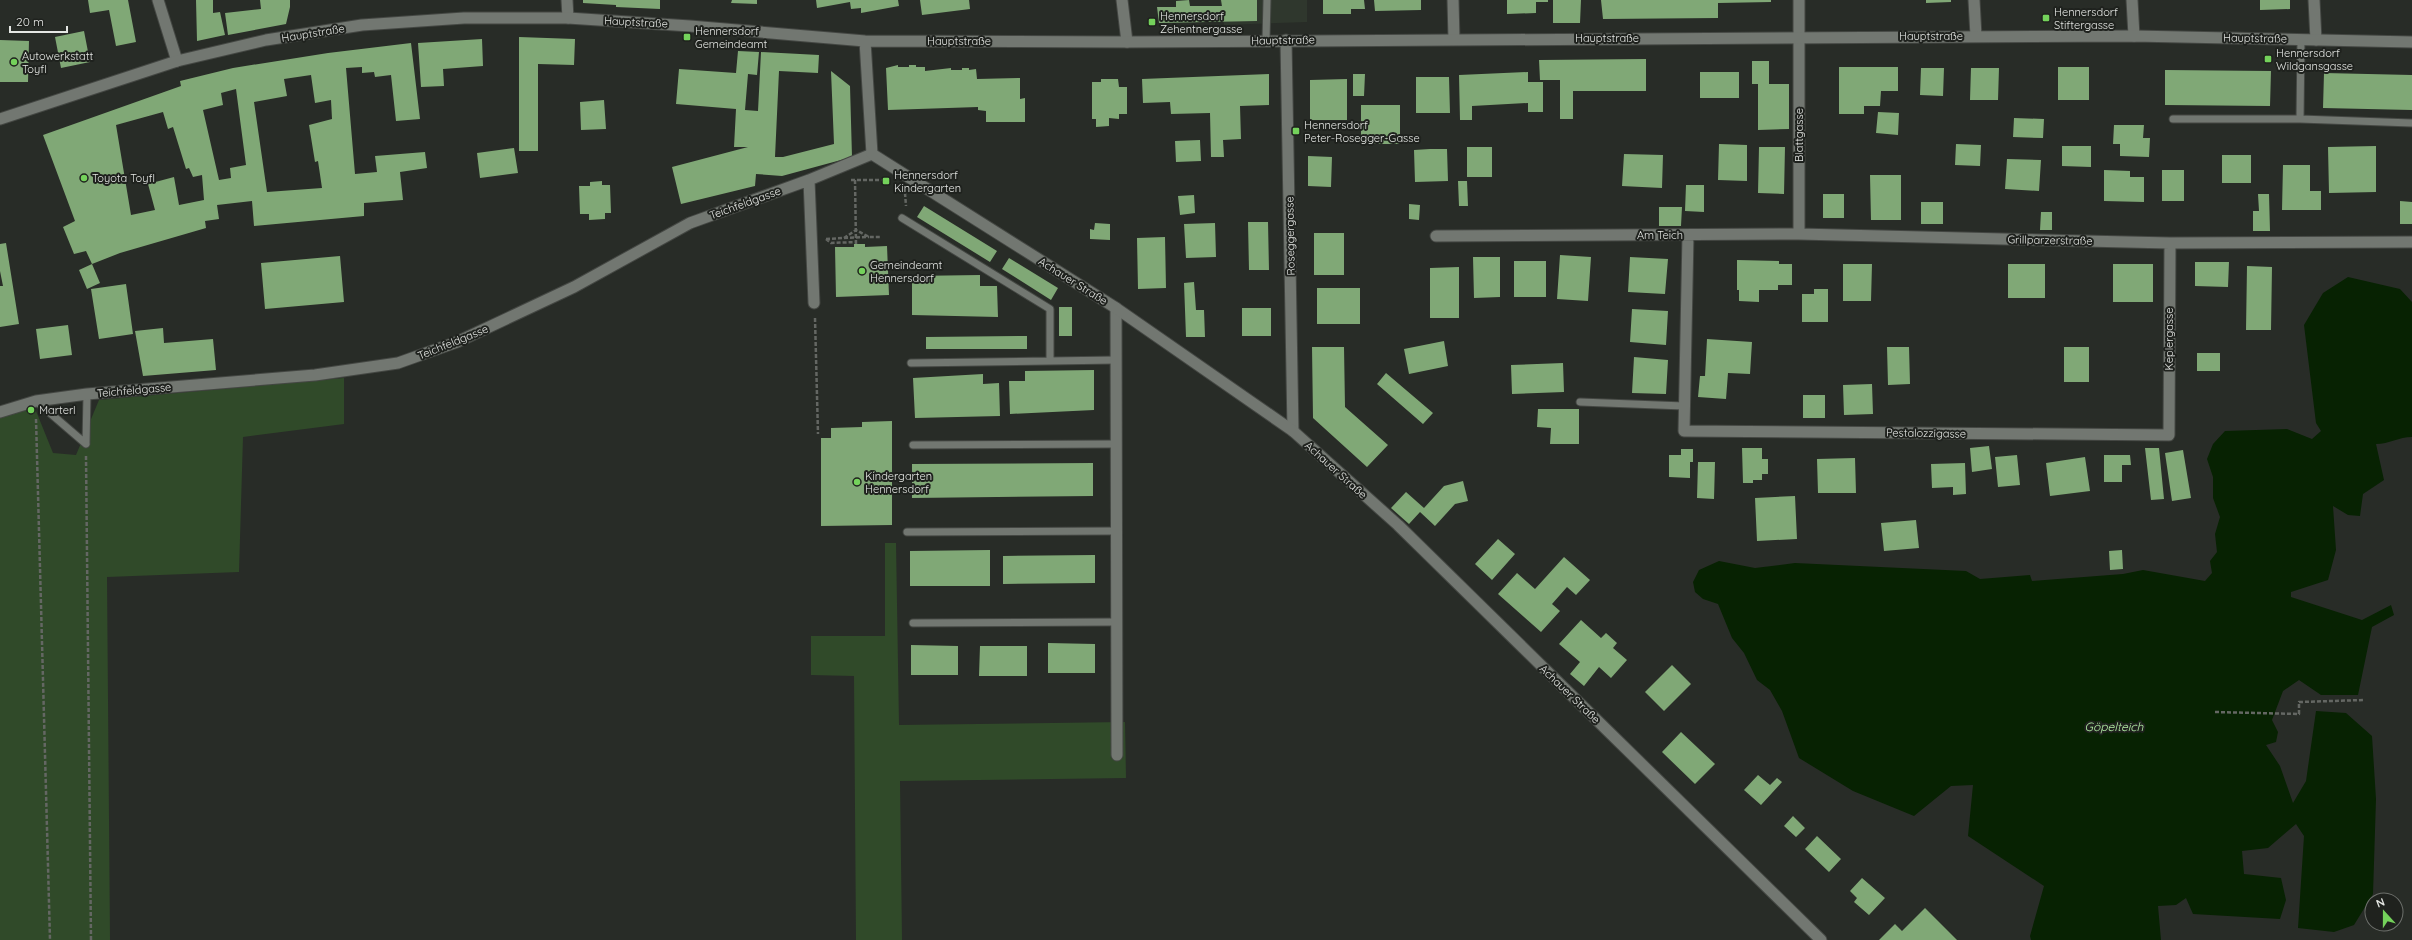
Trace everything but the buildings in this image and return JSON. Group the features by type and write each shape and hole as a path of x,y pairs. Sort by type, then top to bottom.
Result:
{"street":[{"path":"158,0 177,61"},
{"path":"567,0 568,18"},
{"path":"1122,0 1127,42"},
{"path":"1453,0 1454,39"},
{"name":"Blattgasse","path":"1799,0 1799,234"},
{"path":"1974,0 1976,36"},
{"path":"2132,0 2134,36"},
{"path":"2314,0 2316,40"},
{"name":"Hauptstraße","path":"0,119 177,61 266,40 362,24 464,18 568,18 690,26 865,41 1127,42 2134,36 2412,42"},
{"name":"Roseggergasse","path":"1286,40 1293,431"},
{"path":"865,41 872,154"},
{"name":"Achauer Straße","path":"872,154 1116,308 1293,431 1398,525 1821,940"},
{"name":"Teichfeldgasse","path":"0,412 36,401 87,394 315,375 398,363 457,342 574,287 690,223 809,180 872,154"},
{"path":"809,180 814,303"},
{"name":"Grillparzerstraße","path":"1688,235 1799,234 2170,243 2412,242"},
{"name":"Am Teich","path":"1436,236 1688,235 1684,431"},
{"name":"Keplergasse","path":"2169,435 2170,243"},
{"path":"1116,308 1117,755"},
{"name":"Pestalozzigasse","path":"1684,431 2169,435"}],"lane":[{"path":"1266,40 1267,0"},
{"path":"2300,119 2302,39"},
{"path":"2172,119 2300,119 2412,123"},
{"path":"902,218 1050,308 1050,361"},
{"path":"911,363 1116,360"},
{"path":"86,444 87,394"},
{"path":"36,401 86,444"},
{"path":"1580,402 1684,406"},
{"path":"913,445 1116,444"},
{"path":"907,532 1116,531"},
{"path":"913,624 1116,622"}],"path":[{"path":"826,239 831,243 856,243 855,180"},
{"path":"856,230 869,237"},
{"path":"844,238 856,230"},
{"path":"811,240 880,237"},
{"path":"814,303 818,434"},
{"path":"36,401 50,940"},
{"path":"86,444 91,940"},
{"path":"2215,712 2299,714 2299,702 2364,700"}],"shaded area":[{"path":"1220,0 1307,0 1307,22 1224,25"},
{"path":"344,378 344,424 243,437 239,572 107,577 110,940 0,940 0,418 34,406 53,453 76,455 99,400"},
{"path":"885,543 896,543 899,725 1125,722 1126,778 900,781 902,940 856,940 854,676 811,675 811,636 885,636"}],"water":[{"name":"Göpelteich","path":"2348,277 2400,289 2412,302 2412,437 2376,444 2384,480 2363,494 2360,516 2348,515 2333,506 2336,550 2328,580 2291,592 2291,597 2362,620 2391,605 2394,615 2372,627 2358,695 2321,695 2299,680 2283,691 2272,720 2278,732 2276,742 2266,745 2280,766 2293,803 2306,781 2316,711 2346,713 2372,736 2376,799 2373,892 2364,892 2364,909 2354,925 2334,932 2298,928 2304,836 2296,824 2268,848 2242,851 2244,874 2281,878 2286,900 2280,919 2193,914 2186,898 2176,905 2158,906 2161,940 2031,940 2030,936 2044,886 1968,836 1973,785 1951,786 1914,816 1853,791 1799,758 1782,711 1770,690 1757,680 1744,653 1732,638 1718,604 1703,599 1695,592 1693,582 1699,570 1719,561 1755,568 1795,563 1966,571 1980,579 2030,575 2032,581 2123,574 2143,570 2205,581 2212,573 2210,561 2217,552 2215,534 2220,517 2213,498 2213,477 2207,459 2213,444 2225,431 2287,429 2312,439 2321,431 2316,423 2304,325 2323,293"}],"place":[{"name":"Hennersdorf Stiftergasse","path":"2046,18"},
{"name":"Hennersdorf Zehentnergasse","path":"1152,22"},
{"name":"Hennersdorf Gemeindeamt","path":"687,37"},
{"name":"Hennersdorf Wildgansgasse","path":"2268,59"},
{"name":"Autowerkstatt Toyfl","path":"14,62"},
{"name":"Hennersdorf Peter-Rosegger-Gasse","path":"1296,131"},
{"name":"Toyota Toyfl","path":"84,178"},
{"name":"Hennersdorf Kindergarten","path":"886,181"},
{"name":"Gemeindeamt Hennersdorf","path":"862,271"},
{"name":"Marterl","path":"31,410"},
{"name":"Kindergarten Hennersdorf","path":"857,482"}]}
